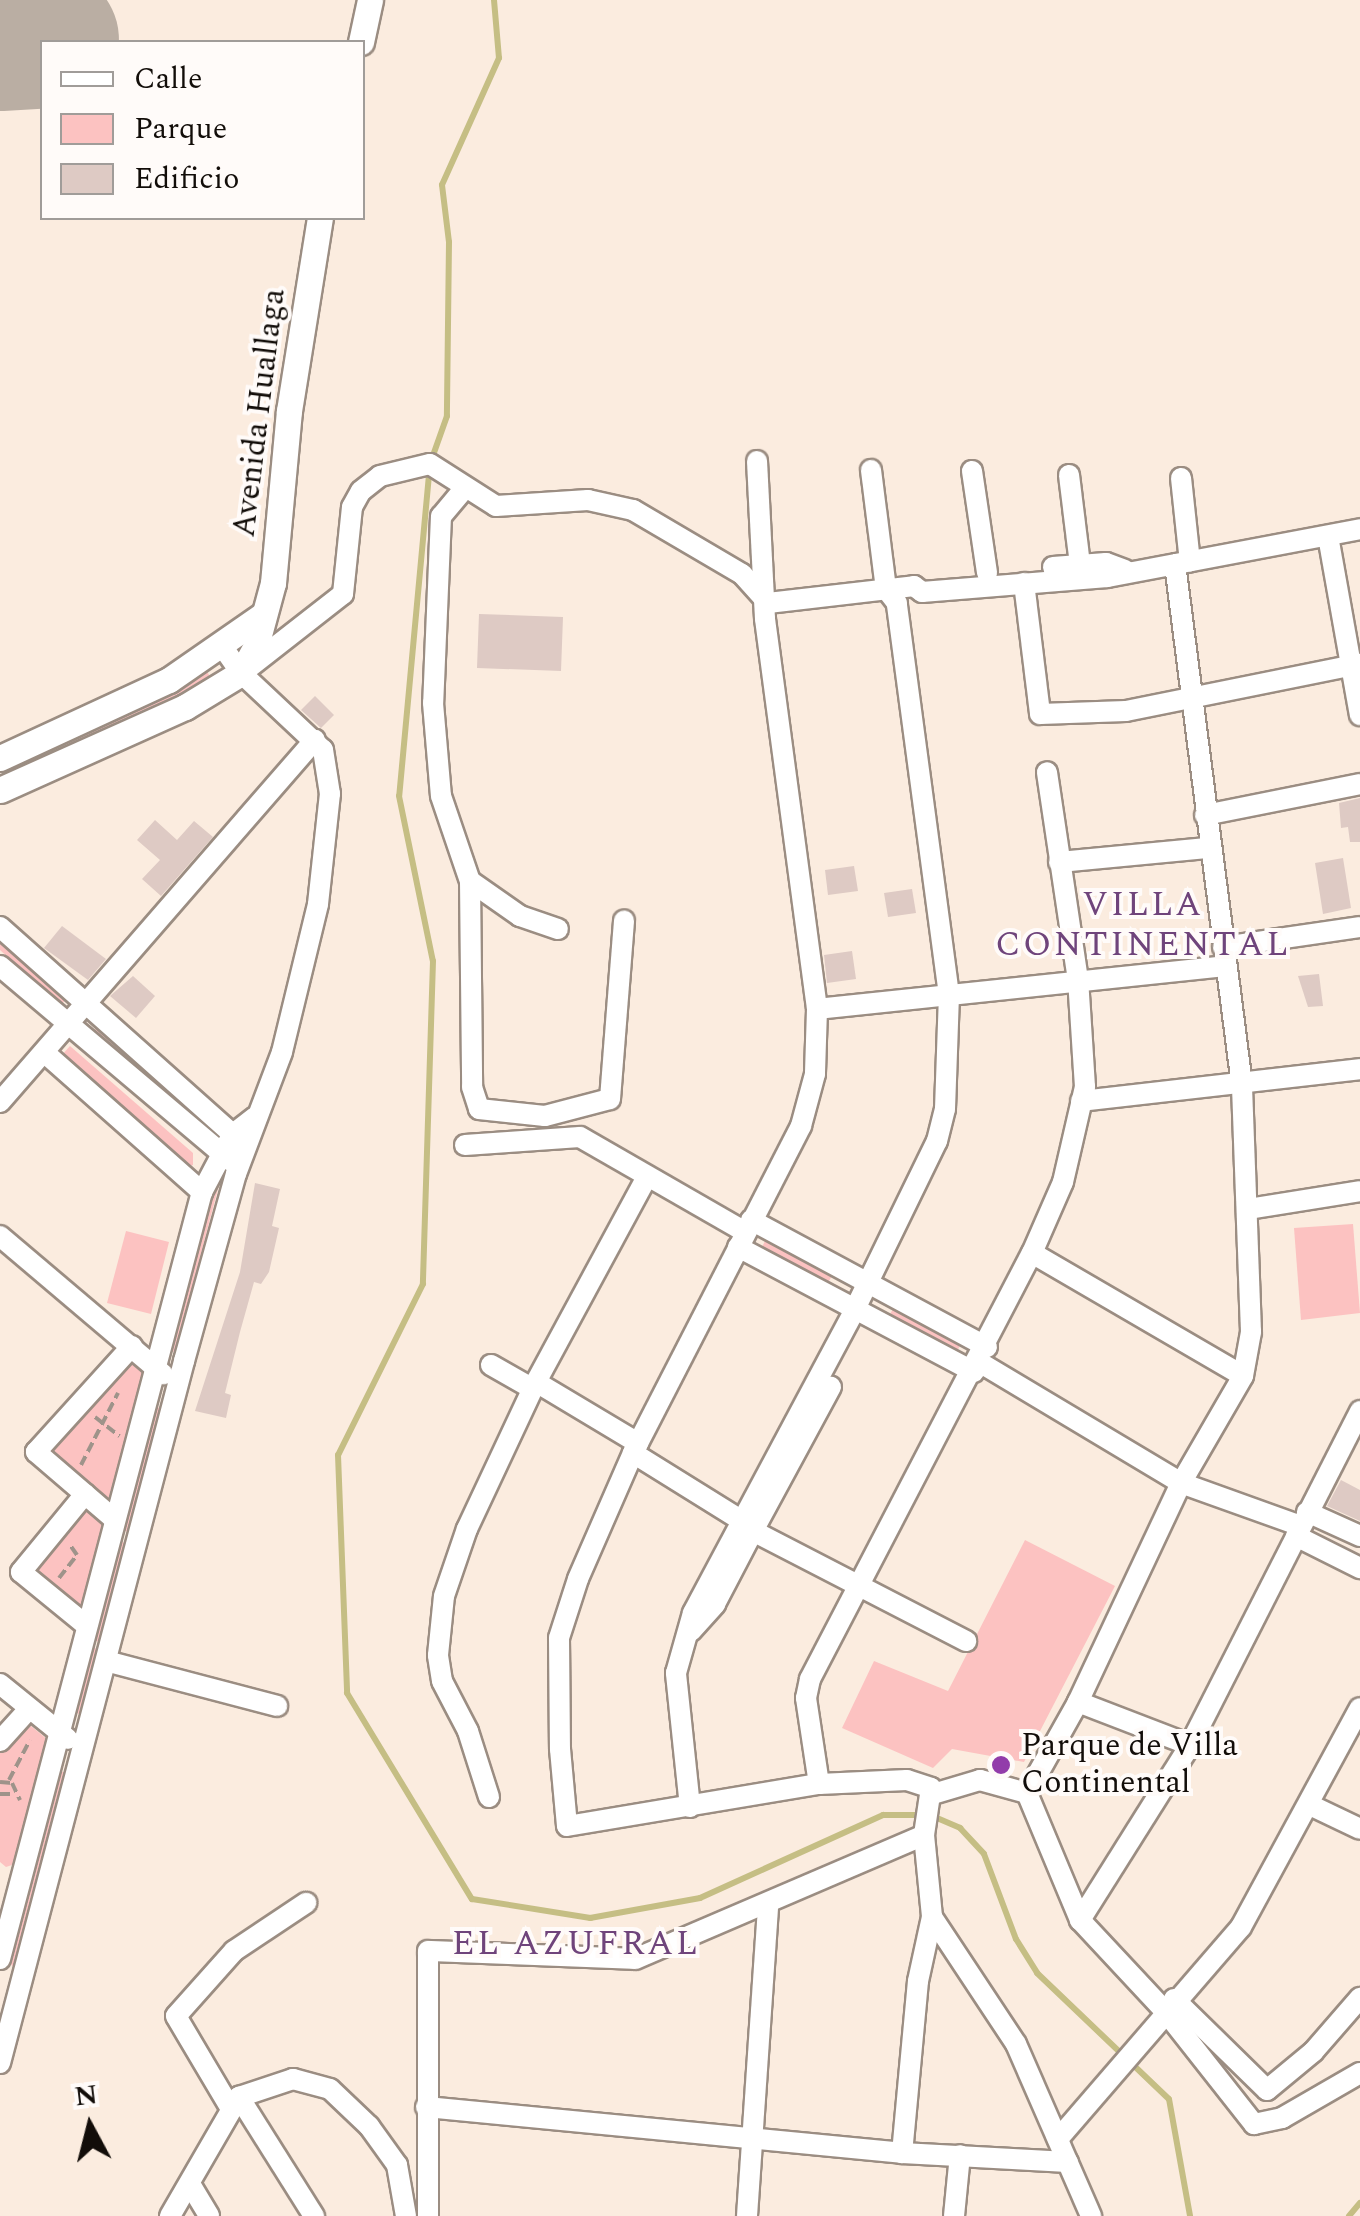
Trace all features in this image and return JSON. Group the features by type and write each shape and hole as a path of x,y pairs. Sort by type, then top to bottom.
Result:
{"main road":[{"path":"360,40 370,0"},
{"name":"Avenida Huallaga","path":"241,673 273,582 290,411 320,220"},
{"path":"0,758 169,680 263,615"},
{"path":"0,790 185,707 241,673"}],"street":[{"path":"757,461 768,602 764,619 818,1010 810,1099 635,1448 560,1638 557,1703 568,1826 819,1784 907,1780 933,1797"},
{"path":"241,673 338,600 348,584 352,507 370,482 430,464 496,506 588,500 633,510 742,574 768,602"},
{"path":"690,1807 676,1693 683,1640 746,1525 937,1141 948,1081 949,994 897,603 886,589 871,470"},
{"path":"972,471 987,573"},
{"path":"1069,475 1080,565"},
{"path":"1027,1793 1078,1702 1182,1483 1243,1376 1251,1332 1242,1085 1207,848 1190,697 1181,478"},
{"path":"464,489 440,516 434,702 441,796 470,881 472,1087 479,1108 545,1116 610,1099 624,921"},
{"path":"768,602 914,586 922,592 1107,577 1124,570 1183,563 1360,529"},
{"path":"1328,536 1355,665 1360,715"},
{"path":"914,586 920,579 1106,563 1124,570"},
{"path":"1024,583 1040,714 1126,710 1355,665"},
{"path":"263,615 277,622 313,618"},
{"path":"0,1959 202,1192 255,1117 282,1052 318,904 330,794 323,750 241,673 222,646"},
{"path":"0,1102 69,1028 315,740"},
{"path":"819,1784 806,1698 858,1582 980,1360 1064,1182 1081,1101 1078,980 1047,772"},
{"path":"1204,815 1360,784"},
{"path":"1060,862 1207,848"},
{"path":"470,881 520,916 558,929"},
{"path":"0,927 87,1005 235,1150"},
{"path":"818,1010 1078,980 1224,957 1360,927"},
{"path":"0,966 69,1028 235,1150"},
{"path":"46,1053 202,1192"},
{"path":"1081,1101 1242,1085 1360,1068"},
{"path":"465,1145 580,1137 745,1233 854,1311 980,1360"},
{"path":"0,2063 9,1993 84,1745 235,1150"},
{"path":"489,1797 468,1731 442,1681 441,1621 454,1561 535,1386 647,1176"},
{"path":"1248,1209 1360,1191"},
{"path":"745,1233 867,1286 1182,1483 1301,1525 1360,1536"},
{"path":"3,1244 178,1384"},
{"path":"1032,1254 1243,1376"},
{"path":"114,1519 80,1485 36,1452 132,1346"},
{"path":"491,1365 535,1386 635,1448 746,1525 966,1640"},
{"path":"746,1525 831,1387"},
{"path":"1080,1920 1190,1745 1360,1411"},
{"path":"80,1485 21,1572 87,1626"},
{"path":"1301,1525 1360,1568"},
{"path":"106,1661 276,1706"},
{"path":"0,1684 59,1735 84,1745"},
{"path":"1078,1702 1190,1745"},
{"path":"1064,2134 1240,1927 1310,1806 1360,1708"},
{"path":"0,1741 28,1710"},
{"path":"933,1797 980,1780 1027,1793"},
{"path":"1027,1793 1080,1920 1166,2010 1254,2124 1282,2118 1360,2073"},
{"path":"902,2153 918,1981 932,1916 924,1834 933,1797"},
{"path":"1310,1806 1360,1829"},
{"path":"428,2216 428,1951 635,1959 768,1907 924,1834"},
{"path":"0,1869 19,1886"},
{"path":"306,1903 234,1951 176,2016 314,2216"},
{"path":"747,2216 768,1907"},
{"path":"932,1916 1016,2044 1064,2134 1068,2162 1091,2216"},
{"path":"1166,2010 1267,2090 1282,2083 1360,1998"},
{"path":"170,2216 235,2103 293,2079 330,2089 397,2164 406,2216"},
{"path":"426,2106 902,2153 1068,2162"},
{"path":"954,2216 960,2155"},
{"path":"190,2184 209,2216"}],"path":[{"path":"80,1485 124,1381"},
{"path":"86,1408 122,1439"},
{"path":"53,1589 68,1559"},
{"path":"0,1796 12,1794 9,1780 34,1732"},
{"path":"0,1782 9,1780"}],"green space":[{"path":"205,667 210,677 177,699 71,748 66,737"},
{"path":"0,940 66,999 61,1005 0,950"},
{"path":"97,1027 196,1111 192,1116 93,1032"},
{"path":"70,1046 193,1153 193,1165 185,1168 60,1057"},
{"path":"212,1183 219,1185 175,1352 168,1350"},
{"path":"1353,1224 1360,1313 1301,1320 1294,1228"},
{"path":"126,1231 169,1242 151,1314 107,1303"},
{"path":"766,1239 832,1276 827,1284 762,1247"},
{"path":"894,1307 961,1344 956,1353 889,1316"},
{"path":"128,1360 143,1373 108,1501 47,1454"},
{"path":"155,1404 161,1410 129,1532 120,1530"},
{"path":"86,1508 104,1523 84,1605 73,1609 30,1573"},
{"path":"1025,1540 1115,1586 1024,1762 952,1749 933,1768 842,1728 874,1661 948,1691"},
{"path":"117,1541 126,1543 100,1642 92,1640"},
{"path":"90,1647 98,1649 81,1715 73,1711"},
{"path":"25,1721 48,1740 15,1864 6,1867 0,1862 0,1749"},
{"path":"58,1770 66,1773 14,1968 9,1962"}],"building":[{"path":"479,614 563,617 561,671 477,668"},
{"path":"315,696 334,715 321,728 301,710"},
{"path":"1360,798 1360,842 1350,842 1348,827 1341,828 1339,803"},
{"path":"155,820 177,840 194,821 213,837 161,896 142,879 160,860 137,840"},
{"path":"1343,858 1351,908 1323,914 1315,863"},
{"path":"854,866 858,891 828,895 825,870"},
{"path":"912,889 916,913 888,917 884,893"},
{"path":"62,926 106,959 88,980 44,948"},
{"path":"852,951 856,979 827,983 824,955"},
{"path":"1319,974 1323,1006 1308,1007 1298,976"},
{"path":"133,976 155,996 136,1018 110,996"},
{"path":"255,1183 280,1189 272,1226 279,1228 269,1272 261,1284 254,1282 240,1332 225,1393 231,1395 226,1418 195,1411 240,1272"},
{"path":"1341,1480 1360,1490 1360,1521 1327,1506"}],"waterway":[{"path":"494,0 499,58 442,185 449,242 447,416 430,464 399,796 433,961 423,1284 338,1455 347,1693 472,1899 590,1918 700,1898 883,1815 930,1815 960,1828 984,1854 1016,1939 1037,1973 1169,2099 1190,2216"},
{"path":"1349,2216 1360,2203"}],"runway":[{"path":"0,42 50,39"}],"place":[{"name":"Parque de Villa Continental","path":"1001,1765"}],"district":[{"name":"VILLA CONTINENTAL","path":"1143,925"},
{"name":"EL AZUFRAL","path":"576,1944"}]}
